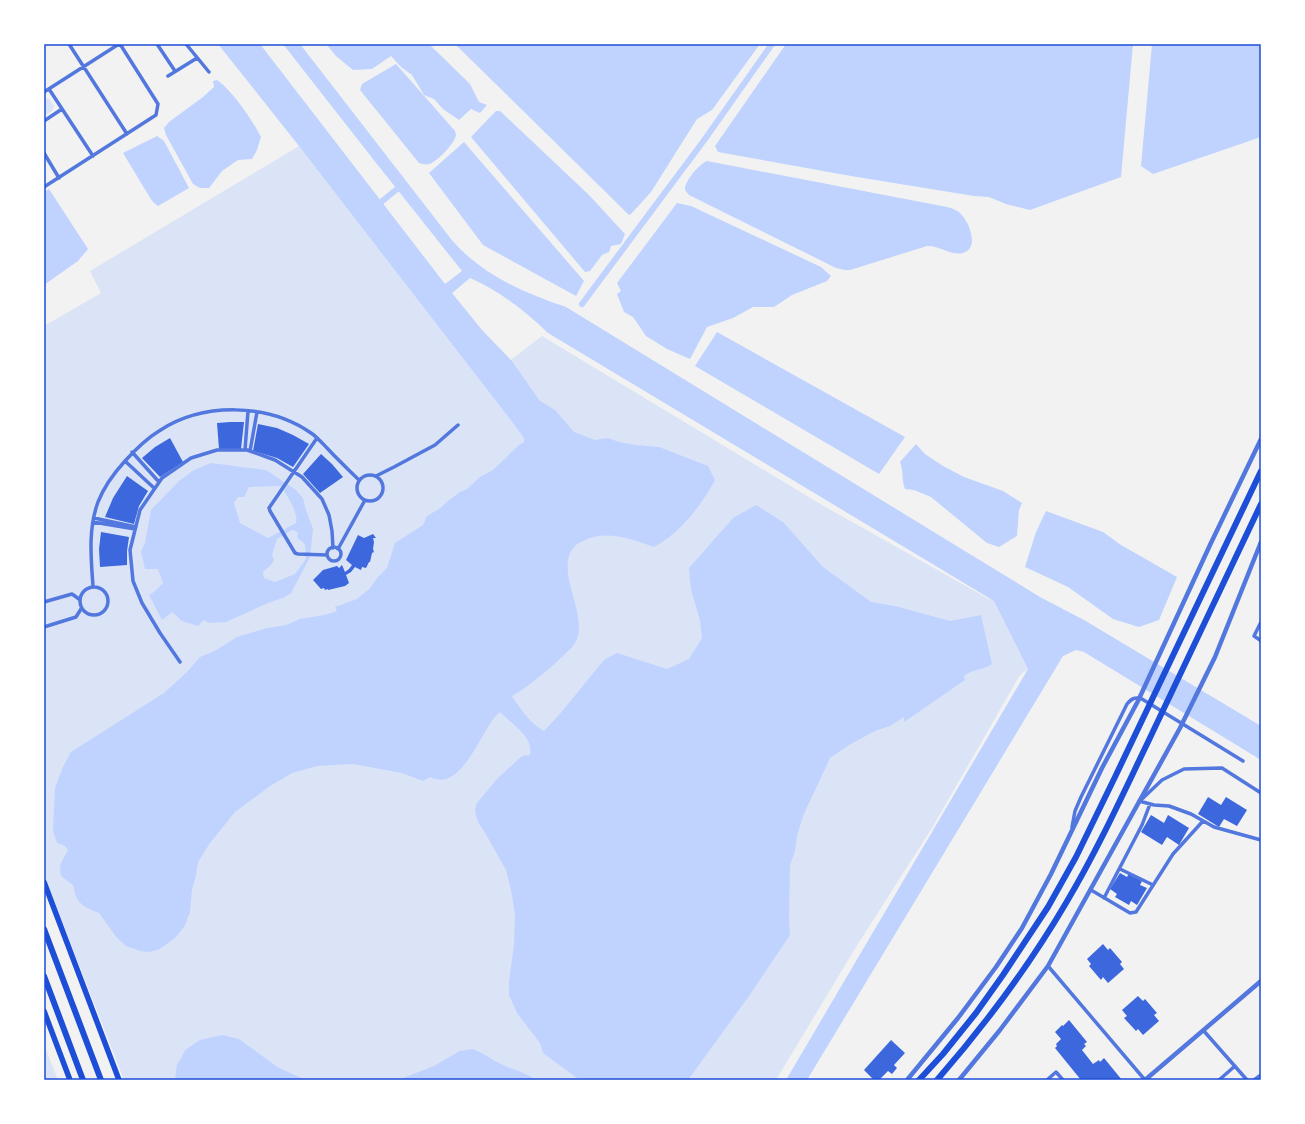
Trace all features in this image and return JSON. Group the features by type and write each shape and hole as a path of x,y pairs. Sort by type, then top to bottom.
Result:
{"highway":[{"path":"919,1080 943,1054 976,1013 1048,907 1076,857 1148,710 1261,471"},
{"path":"937,1080 1002,1001 1038,948 1089,862 1117,807 1261,504"},
{"path":"44,929 101,1080"},
{"path":"44,976 83,1080"}],"main road":[{"path":"44,882 119,1080"},
{"path":"44,1010 70,1080"}],"street":[{"path":"69,44 127,134"},
{"path":"44,92 119,44 158,104 156,115 44,188"},
{"path":"157,44 175,71"},
{"path":"186,44 209,72"},
{"path":"168,76 197,58"},
{"path":"49,89 93,156"},
{"path":"44,121 62,109"},
{"path":"44,153 59,178"},
{"path":"93,586 91,529 98,501 115,472 132,452 159,430 185,418 223,410 270,414 292,422 312,433 359,480"},
{"path":"244,450 248,411"},
{"path":"250,451 257,412"},
{"path":"376,476 382,483 382,493 375,500 365,500 359,496 356,490 359,480 366,475 376,476 435,445 458,425"},
{"path":"317,438 269,508 295,553 327,556 331,560 338,560 341,554 338,549 333,548 329,550 327,556"},
{"path":"907,1080 958,1018 996,967 1022,928 1052,874 1102,768 1138,701 1164,648 1210,545 1261,439"},
{"path":"180,662 152,621 142,603 133,581 130,550 140,510 154,488 159,482 191,458 217,450 244,450 276,460 302,477 322,499 329,515 333,548"},
{"path":"132,452 159,482"},
{"path":"125,461 154,488"},
{"path":"338,549 365,500"},
{"path":"94,520 136,528"},
{"path":"959,1080 1000,1030 1048,966 1180,728 1215,657 1260,548 1261,542"},
{"path":"44,627 76,617 81,609 79,599 83,590 93,586 102,589 108,597 107,608 100,615 90,615 81,609"},
{"path":"44,602 72,594 79,599"},
{"path":"1261,622 1254,636 1261,641"},
{"path":"1072,830 1075,811 1081,797 1127,704 1131,699 1136,697 1142,699 1243,761"},
{"path":"1139,801 1162,780 1184,769 1222,768 1261,793"},
{"path":"1139,801 1169,806 1191,814 1214,828 1261,840"},
{"path":"1104,898 1142,825 1150,804"},
{"path":"1090,890 1130,913 1138,910 1173,854 1203,821"},
{"path":"1120,869 1154,885"},
{"path":"1048,966 1145,1080 1261,981"},
{"path":"1203,1030 1247,1080"},
{"path":"1219,1080 1235,1066"},
{"path":"1047,1080 1056,1072 1062,1080"},
{"path":"1254,1080 1261,1075"}],"shaded area":[{"path":"44,99 49,99 54,106 52,111 44,116"},
{"path":"299,146 483,381 542,336 822,505 989,599 994,600 1028,669 1020,675 932,828 856,947 776,1080 124,1080 44,875 44,326 101,293 90,271"},
{"path":"44,1045 58,1080 44,1080"}],"water":[{"path":"218,44 260,44 445,284 462,271 283,44 300,44 451,239 476,263 518,288 566,307 1040,597 1084,620 1261,726 1261,760 1084,652 1076,650 1063,656 807,1080 786,1080 1028,669 994,601 548,333 512,302 492,289 470,278 452,293 482,330 511,360 540,401 555,410 574,432 595,440 608,438 635,445 659,447 708,466 715,480 697,509 681,527 654,547 618,536 591,537 575,546 569,556 568,568 569,580 579,620 579,632 575,643 546,671 512,696 526,716 539,728 544,731 604,660 617,653 667,669 689,659 702,638 700,620 691,590 689,568 733,518 756,505 783,522 823,567 871,602 895,606 950,621 981,615 992,664 967,674 964,676 965,680 904,722 904,717 890,726 875,731 849,745 830,758 803,816 797,836 795,851 790,865 790,935 749,996 688,1080 583,1080 577,1078 543,1053 540,1043 517,1013 509,995 509,982 514,944 515,914 511,890 506,870 479,824 475,809 477,803 497,779 522,756 530,755 529,742 525,736 500,712 494,717 488,726 468,760 460,770 451,777 441,780 430,777 423,781 402,773 353,764 317,766 292,773 270,786 235,812 210,843 198,862 192,890 190,912 184,927 175,938 160,949 150,952 140,951 126,946 117,938 99,913 87,908 79,902 73,885 61,876 61,865 68,850 65,846 57,843 53,831 55,788 63,767 71,752 164,693 187,672 200,657 215,651 237,637 267,628 286,625 300,619 325,615 337,611 335,607 357,599 370,588 387,568 395,543 423,525 427,516 439,509 460,492 467,489 480,477 493,470 524,442 524,438 513,423 299,146"},
{"path":"326,44 429,44 470,84 479,102 487,105 480,113 471,109 459,120 443,109 434,99 424,95 412,75 401,67 391,56 372,69 353,70 336,56"},
{"path":"455,44 760,44 712,110 697,119 651,192 629,215"},
{"path":"786,44 1133,44 1121,177 1030,210 1006,204 989,197 974,196 851,176 718,152 715,146"},
{"path":"1152,44 1261,44 1261,137 1153,174 1141,166"},
{"path":"396,64 455,131 455,138 449,147 432,163 419,163 360,90 362,84"},
{"path":"217,80 242,106 261,137 257,150 252,159 238,160 222,171 209,188 200,188 193,184 166,135 164,128 169,122 203,97 214,87 213,81"},
{"path":"496,111 500,111 589,195 625,234 621,244 611,246 609,252 602,255 590,271 585,272 471,137"},
{"path":"157,136 164,141 189,188 158,206 152,201 123,153"},
{"path":"464,142 584,281 576,296 483,245 429,173"},
{"path":"707,161 951,208 956,210 967,223 970,229 972,241 971,246 968,250 958,254 936,247 927,246 850,270 836,268 689,195 685,190 685,187 689,178 696,169"},
{"path":"49,189 88,249 78,261 44,285 44,192"},
{"path":"677,203 691,206 821,267 831,276 827,281 792,295 774,307 753,307 733,318 707,327 690,359 667,349 646,336 633,317 624,312 617,294 621,291 617,283"},
{"path":"717,332 905,437 879,474 695,366"},
{"path":"916,444 925,454 943,466 964,477 1003,491 1022,503 1019,510 1017,536 999,547 987,543 931,497 914,490 905,489 900,462"},
{"path":"211,463 266,470 296,490 303,498 313,529 310,557 291,593 283,598 268,603 226,622 209,623 204,620 198,626 182,621 172,612 162,620 149,595 163,583 158,569 145,569 141,552 145,543 151,510 179,481 194,470","holes":["280,486 294,509 296,514 296,523 268,538 240,523 234,503 238,497 244,497 249,487","292,530 296,531 298,534 298,539 305,545 306,559 295,574 275,582 264,578 263,572 272,564 274,559 272,555 277,539"]},
{"path":"1046,511 1103,532 1121,545 1177,577 1159,620 1139,627 1113,619 1068,587 1025,567 1036,532"},
{"path":"222,1035 239,1039 279,1068 306,1080 175,1080 177,1064 185,1050 200,1040"},
{"path":"472,1049 481,1052 507,1067 528,1075 535,1080 398,1080 434,1066 460,1051"}],"building":[{"path":"244,422 241,449 219,449 217,423"},
{"path":"258,424 277,428 309,444 293,467 277,458 253,451"},
{"path":"170,438 183,462 160,477 142,458 155,447"},
{"path":"321,454 343,477 320,493 303,474"},
{"path":"127,476 148,491 139,506 134,524 105,517 113,498"},
{"path":"101,532 129,537 127,565 100,567 99,549"},
{"path":"373,534 376,538 373,538 374,552 372,553 370,562 366,568 362,567 361,570 355,567 346,575 349,583 345,586 328,590 325,590 324,588 321,589 313,580 323,570 337,566 339,568 342,565 345,572 349,569 352,565 346,560 358,535 364,538"},
{"path":"1208,797 1221,805 1226,797 1247,810 1237,826 1224,819 1219,827 1198,814"},
{"path":"1151,815 1164,823 1168,815 1189,828 1179,845 1167,837 1162,845 1141,832"},
{"path":"1120,873 1127,877 1129,873 1142,881 1140,885 1147,888 1137,905 1131,901 1129,905 1115,897 1117,894 1110,889"},
{"path":"1103,944 1108,950 1110,948 1122,962 1120,964 1124,969 1108,983 1103,977 1101,980 1089,966 1091,964 1087,959"},
{"path":"1138,996 1143,1001 1145,999 1157,1013 1154,1015 1159,1021 1143,1035 1138,1029 1136,1031 1124,1018 1127,1016 1122,1010"},
{"path":"1069,1020 1087,1042 1084,1044 1086,1046 1082,1050 1093,1064 1099,1060 1100,1062 1104,1058 1122,1080 1081,1080 1055,1048 1057,1046 1056,1044 1061,1039 1055,1032"},
{"path":"891,1040 905,1053 894,1065 897,1068 892,1074 888,1071 879,1080 874,1080 864,1070"}],"waterway":[{"path":"582,304 705,139 772,44"},
{"path":"375,207 402,185"}]}
